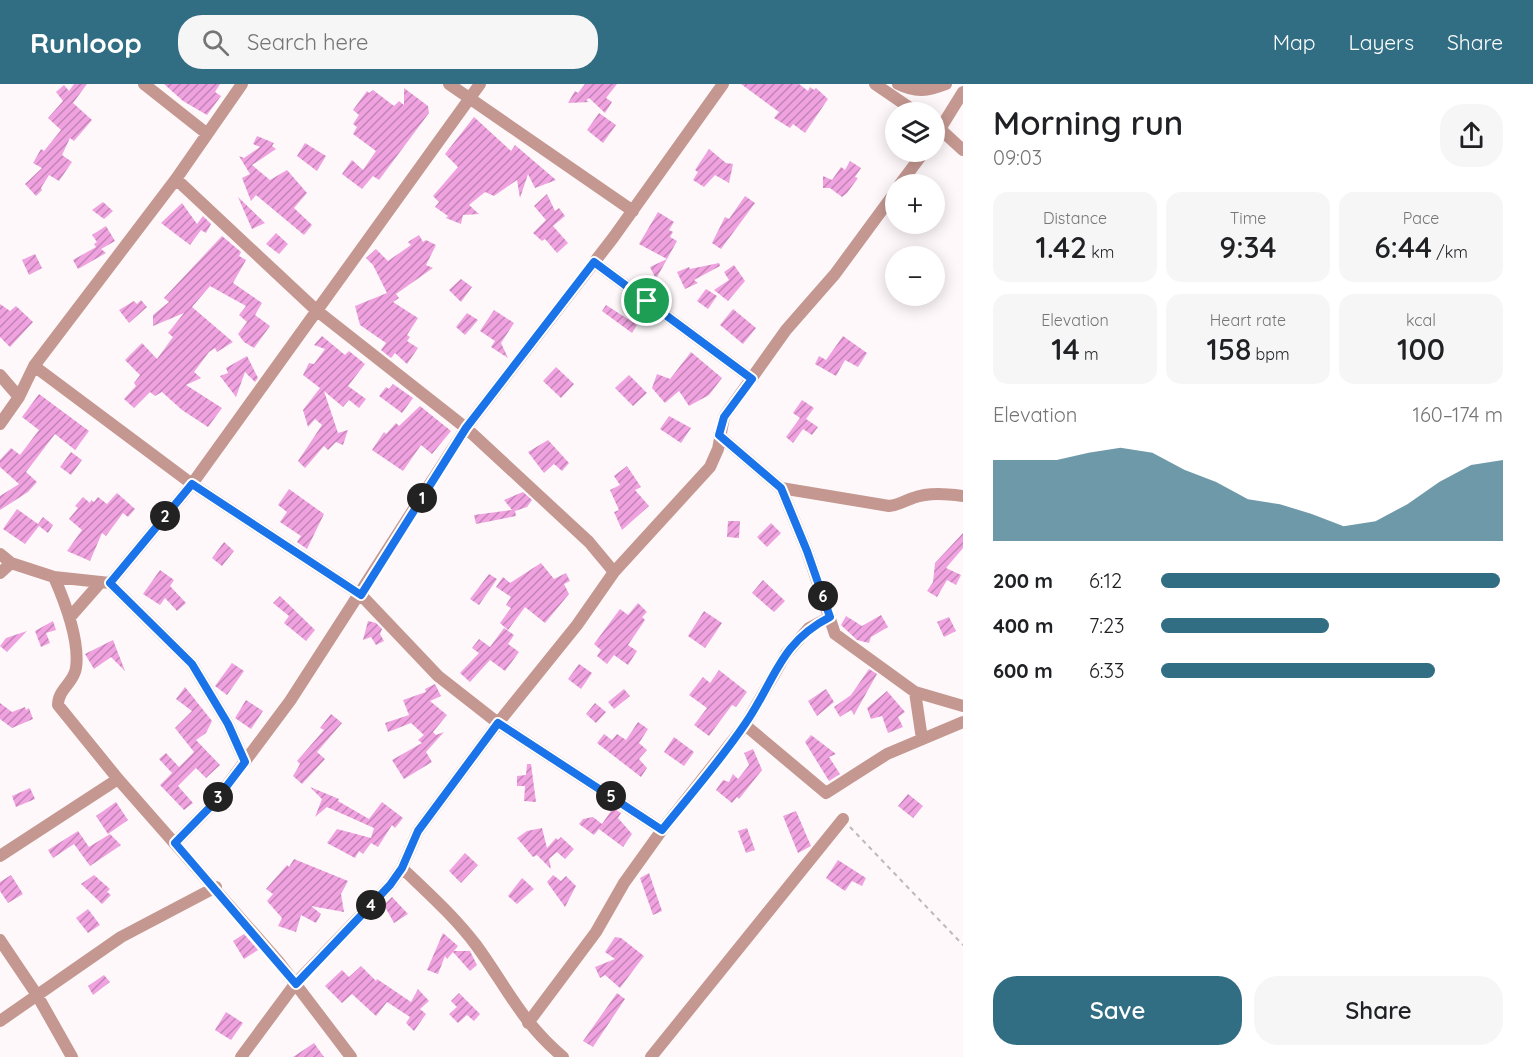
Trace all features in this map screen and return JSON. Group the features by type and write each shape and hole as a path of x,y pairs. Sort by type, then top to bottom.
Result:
{"street":[{"path":"144,84 206,133"},
{"path":"0,424 20,397 34,366 176,179 242,84"},
{"path":"449,84 633,211"},
{"path":"70,616 105,583 192,484 480,84"},
{"path":"175,843 213,804 290,701 361,595 466,428 633,211 723,84"},
{"path":"875,84 901,102"},
{"path":"898,84 910,90 929,91 946,84"},
{"path":"945,117 963,92"},
{"path":"945,137 963,150"},
{"path":"176,179 316,310 466,428 589,542 614,572"},
{"path":"241,1057 296,984 390,885 402,868 418,831 498,723 577,625 614,572 710,467 724,417 786,330 836,274 885,206"},
{"path":"594,262 752,379"},
{"path":"34,366 192,484 361,595 438,676 498,723 662,830"},
{"path":"0,375 20,397"},
{"path":"719,435 781,488 807,551 835,634 915,692 963,706"},
{"path":"781,488 889,506 900,505 914,497 939,493 963,496"},
{"path":"0,554 10,563 54,577 105,583 192,664 228,724 245,762"},
{"path":"0,573 10,563"},
{"path":"54,577 70,616 76,667 72,679 58,697 58,705 118,779 216,887 296,984 351,1057"},
{"path":"528,1023 596,932 624,883 662,830 745,725 786,654 809,628 830,617"},
{"path":"915,692 922,739"},
{"path":"745,725 826,793 887,754 963,722"},
{"path":"0,856 118,779"},
{"path":"651,1057 843,819"},
{"path":"402,868 448,911 476,945 528,1023 563,1057"},
{"path":"0,1021 121,937 216,887"},
{"path":"0,940 37,995 72,1057"}],"path":[{"path":"843,819 963,945"}],"building":[{"path":"74,84 87,84 73,103 92,120 74,141 70,138 62,155 72,162 59,181 49,175 42,190 36,196 25,184 42,168 33,163 41,149 44,151 61,130 48,118 63,101 56,92 64,85 69,91"},
{"path":"164,84 220,84 215,92 221,96 207,115 183,101"},
{"path":"585,84 617,84 606,98 612,102 605,113 589,98 586,100 589,102 568,103 575,91 578,93"},
{"path":"741,84 799,84 808,91 810,87 814,90 816,88 828,99 805,133 793,124 790,128 774,118 779,112"},
{"path":"404,88 428,106 429,113 379,180 373,176 362,189 342,174 352,160 363,170 376,151 353,134 357,127 353,124 359,115 353,110 367,91 369,93 373,90 394,106 399,101 404,105"},
{"path":"599,113 616,125 603,143 587,130"},
{"path":"474,117 511,151 515,145 556,180 535,188 528,174 520,198 517,180 494,196 485,192 469,205 479,214 463,215 461,224 446,218 448,216 435,207 439,202 433,196 458,167 445,154"},
{"path":"257,136 274,143 272,146 276,149 252,165 270,180 287,170 307,193 294,208 312,225 304,235 256,195 251,201 242,178 250,174 239,156 244,158 260,147 253,144"},
{"path":"305,143 326,156 317,171 297,156"},
{"path":"709,149 726,163 733,164 729,183 715,175 704,187 693,180 698,172 695,170"},
{"path":"850,161 861,168 855,177 858,178 847,193 842,197 830,188 823,188 823,176 832,180 841,167 845,170"},
{"path":"547,194 555,211 559,208 565,216 553,226 568,243 557,253 545,239 542,241 533,233 546,220 534,206"},
{"path":"745,196 755,203 721,249 712,243 725,217 729,219"},
{"path":"238,197 265,223 252,229"},
{"path":"103,202 113,211 104,219 92,210"},
{"path":"182,203 197,224 203,216 211,224 206,233 201,230 190,245 161,223"},
{"path":"658,212 674,222 669,230 673,232 670,237 677,241 656,279 650,267 667,259 639,244"},
{"path":"106,226 115,241 101,249 106,253 78,269 73,260 96,247 94,244 97,242 92,235"},
{"path":"276,233 288,244 279,254 266,244"},
{"path":"419,235 423,242 426,240 436,245 426,265 433,268 396,294 399,298 393,302 418,318 407,335 410,337 407,341 418,348 407,364 395,353 391,358 381,350 386,343 360,325 355,306 387,293 373,265 366,258 376,249 388,261 411,245 408,242"},
{"path":"222,236 241,252 239,256 246,260 233,283 262,303 255,315 270,326 254,348 244,342 238,334 247,322 239,315 246,306 210,286 192,307 233,342 217,352 215,348 209,352 194,372 201,378 186,385 222,408 208,427 182,410 162,392 155,396 150,392 134,408 124,399 136,386 134,383 140,375 125,360 142,343 157,359 173,337 168,333 184,313 153,326 153,315 169,302 164,298"},
{"path":"35,254 42,268 29,275 22,260"},
{"path":"719,263 720,266 694,280 698,283 685,289 677,272 689,267 690,269"},
{"path":"734,265 745,281 728,301 714,290 729,280 724,272"},
{"path":"461,279 472,287 461,302 449,290"},
{"path":"706,289 717,296 708,309 697,301"},
{"path":"141,300 147,307 129,323 119,310 134,301 137,304"},
{"path":"0,304 10,311 16,306 33,322 10,347 0,337"},
{"path":"606,305 637,325 632,333 602,311"},
{"path":"733,309 756,328 743,344 720,325"},
{"path":"494,310 514,323 501,343 508,358 491,347 495,341 480,331"},
{"path":"467,313 478,320 465,335 456,327"},
{"path":"322,336 345,355 349,351 365,364 348,386 366,399 359,408 349,400 343,407 324,391 338,433 348,430 343,445 336,442 328,450 324,446 305,468 298,461 322,425 315,419 308,427 303,410 320,388 303,375 309,363 314,364 325,349 314,345"},
{"path":"843,336 867,353 858,367 845,360 836,376 815,364 819,356 826,360"},
{"path":"691,352 722,378 709,395 689,406 679,391 665,403 652,388 657,374 670,379"},
{"path":"247,356 258,378 255,382 245,372 236,397 220,376 228,373 226,368"},
{"path":"556,367 574,384 561,398 543,381"},
{"path":"629,375 647,393 633,406 615,388"},
{"path":"393,384 413,398 402,413 379,396 386,387 389,389"},
{"path":"39,394 89,431 75,450 55,434 26,472 37,482 28,492 0,510 0,496 19,484 0,467 0,460 11,448 20,455 39,430 22,417"},
{"path":"802,400 814,408 806,419 818,427 812,435 803,429 793,443 786,437 800,418 793,413"},
{"path":"420,406 451,431 432,454 421,445 403,471 372,450 384,432 386,434 396,423 399,426"},
{"path":"669,416 691,428 681,443 660,429"},
{"path":"548,440 569,463 562,471 554,464 544,473 528,452"},
{"path":"71,452 82,460 71,475 60,467"},
{"path":"627,466 641,487 635,490 649,506 622,530 614,512 619,510 610,490 620,485 614,476"},
{"path":"289,489 324,514 307,549 297,542 301,536 280,522 287,512 278,505"},
{"path":"523,492 532,500 527,507 515,511 516,516 476,524 474,515 512,510 504,500"},
{"path":"117,493 135,509 128,517 123,513 106,536 102,533 90,561 67,551 82,530 69,519 78,508 75,506 83,497 90,503 98,497 107,504"},
{"path":"17,509 38,524 43,517 53,525 48,533 39,526 25,544 3,529"},
{"path":"728,521 740,521 739,538 727,537"},
{"path":"771,523 781,533 767,547 757,537"},
{"path":"963,533 963,548 946,568 961,575 956,585 947,580 937,597 927,591 933,582 935,563"},
{"path":"224,542 234,551 222,566 212,558"},
{"path":"541,563 554,579 566,573 570,581 564,584 569,594 545,623 525,607 508,630 500,623 511,608 506,605 511,597 496,587 503,577 510,583"},
{"path":"160,570 174,580 170,586 186,603 177,611 165,598 160,605 143,594"},
{"path":"489,574 497,579 479,605 470,599"},
{"path":"763,580 785,601 774,612 752,593"},
{"path":"280,596 315,630 306,641 284,623 289,616 273,603"},
{"path":"638,603 647,612 642,617 645,620 628,645 637,651 628,665 614,655 607,664 597,656 601,650 594,644 620,609 628,615"},
{"path":"704,611 722,623 705,648 688,636"},
{"path":"881,615 888,627 871,637 869,643 857,640 841,625 846,616 862,626"},
{"path":"949,617 956,631 944,637 937,622"},
{"path":"53,621 56,630 46,633 50,643 41,647 35,631"},
{"path":"368,621 376,623 382,629 380,634 384,641 376,645 371,637 363,640"},
{"path":"504,628 514,635 508,644 519,652 505,671 490,660 470,682 460,673 479,653 472,648 479,639 490,647"},
{"path":"27,631 7,652 0,646 6,638"},
{"path":"113,640 125,671 111,657 94,669 85,654"},
{"path":"232,663 244,671 227,695 215,686"},
{"path":"579,664 592,673 581,689 568,679"},
{"path":"869,669 877,674 854,715 851,710 840,717 834,707 851,695"},
{"path":"719,670 747,692 736,707 732,705 709,736 694,725 707,708 689,695 703,677 710,683"},
{"path":"435,684 441,696 430,701 447,715 433,732 436,735 444,732 426,752 432,762 404,779 392,760 422,743 418,740 424,735 411,723 388,732 385,723 409,715 403,700 426,692 425,689"},
{"path":"185,687 212,721 206,733 196,740 220,765 206,778 196,768 178,786 193,803 184,810 160,785 172,773 159,759 166,753 179,767 194,752 175,728 192,711 176,699"},
{"path":"624,689 630,696 614,709 608,702"},
{"path":"826,689 834,702 817,716 808,701"},
{"path":"887,691 905,712 898,717 903,727 888,733 882,716 871,719 867,708"},
{"path":"246,700 263,711 251,729 235,718"},
{"path":"0,703 12,712 25,707 26,710 29,708 33,719 12,728 0,719"},
{"path":"595,703 606,712 596,723 586,714"},
{"path":"331,714 342,723 317,752 325,759 302,784 293,776 300,764 297,761 324,730 320,728"},
{"path":"638,722 648,729 639,743 647,750 639,759 647,768 641,777 597,743 604,734 612,740 617,734 626,740"},
{"path":"811,735 836,754 829,757 840,774 829,781 805,742"},
{"path":"674,737 694,752 684,766 664,752"},
{"path":"753,749 762,770 739,799 737,797 732,803 716,790 723,780 729,782 733,774 738,779 749,765 744,753"},
{"path":"527,764 531,764 536,802 524,801 525,786 517,786 517,776 526,775"},
{"path":"310,787 339,799 338,801 369,819 382,802 403,818 395,828 392,825 378,847 371,843 363,854 359,851 355,858 327,843 337,829 371,838 374,828 327,807 315,817 322,799"},
{"path":"30,788 35,799 16,807 12,796"},
{"path":"908,794 923,806 913,818 898,806"},
{"path":"116,802 128,820 108,834 96,816"},
{"path":"613,808 621,813 618,818 632,834 623,847 599,829 594,835 579,824 583,819 593,817 602,824"},
{"path":"796,811 811,846 798,853 783,816"},
{"path":"542,828 547,848 556,838 558,840 561,837 574,849 565,859 557,852 549,859 551,869 537,855 533,857 517,838 527,831"},
{"path":"747,828 755,850 746,853 738,831"},
{"path":"78,831 89,847 110,834 121,845 90,866 74,844 53,858 48,850"},
{"path":"465,853 478,865 461,883 449,871"},
{"path":"294,859 348,881 341,894 344,912 311,906 321,914 316,923 301,915 296,932 278,926 282,918 267,901 273,894 266,889 287,865 289,867"},
{"path":"838,860 866,878 862,886 852,881 845,891 826,878"},
{"path":"649,873 662,911 653,915 640,878"},
{"path":"11,875 23,894 8,903 0,891 0,882"},
{"path":"94,875 110,889 107,892 111,895 102,904 81,884"},
{"path":"553,875 561,881 566,876 576,886 565,907 547,882"},
{"path":"522,878 534,889 517,904 508,896"},
{"path":"392,897 408,914 394,923 384,905"},
{"path":"88,909 100,925 88,933 76,918"},
{"path":"443,933 458,946 454,951 470,951 477,965 470,971 453,952 447,959 445,956 438,974 427,970"},
{"path":"244,934 258,950 244,959 233,941"},
{"path":"615,937 621,938 644,956 620,988 605,975 600,978 595,967 615,959 605,952"},
{"path":"361,966 376,981 377,979 411,1002 418,989 429,1001 420,1009 426,1014 414,1031 406,1023 410,1017 387,1002 376,1016 352,994 342,1003 325,986 342,970 349,977"},
{"path":"104,975 110,982 93,995 88,986"},
{"path":"459,993 480,1014 474,1021 467,1015 458,1023 449,1014 457,1007 451,1001"},
{"path":"617,993 625,999 593,1047 583,1041"},
{"path":"226,1012 243,1023 231,1040 215,1030"},
{"path":"314,1043 324,1057 293,1057"}],"route":[{"path":"594,262 647,301 752,379 724,417 719,435 781,488 795,519 830,617 809,628 800,636 773,673 745,725 662,830 498,723 418,831 402,868 390,885 296,984 216,887 175,843 213,804 245,762 228,724 192,664 110,583 192,484 361,595 466,428 594,262"}]}
